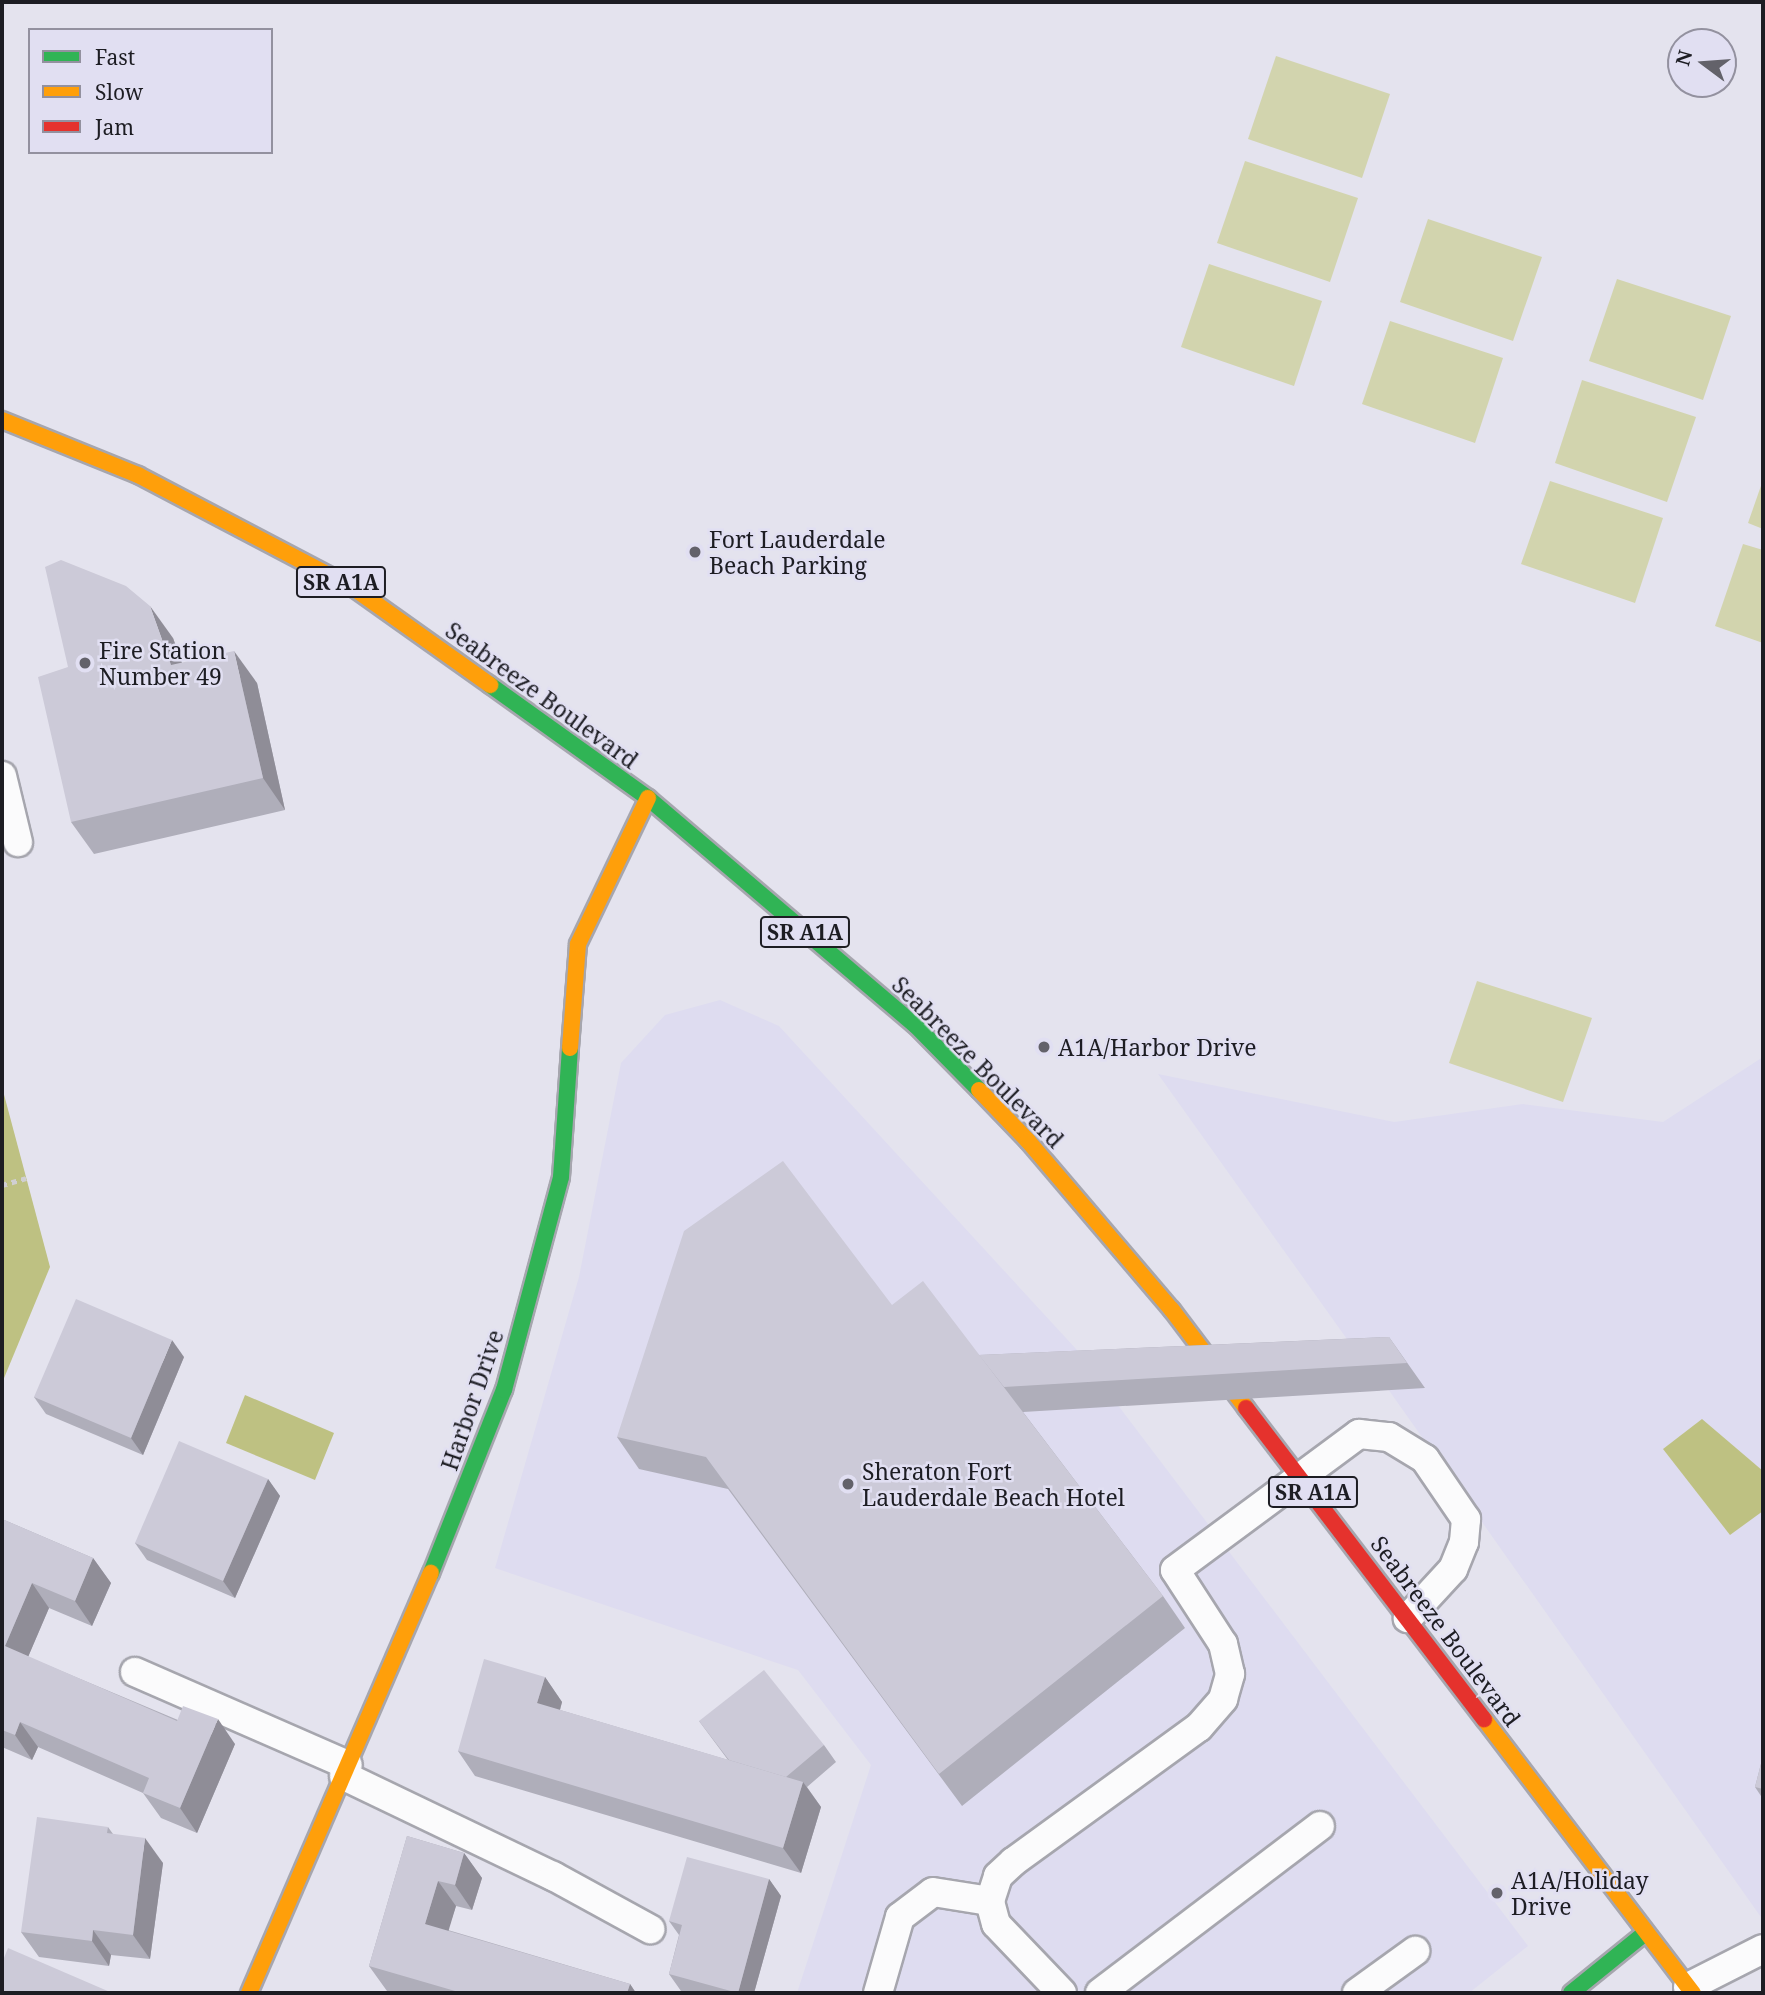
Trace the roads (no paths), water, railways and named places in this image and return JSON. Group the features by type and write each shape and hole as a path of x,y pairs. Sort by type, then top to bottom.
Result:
{"main road":[{"name":"Seabreeze Boulevard","path":"2,420 138,475 355,589 648,798 915,1025 1028,1141 1172,1310 1691,1990"},
{"name":"Harbor Drive","path":"249,1993 451,1528 504,1390 561,1177 578,944 648,798"},
{"path":"1571,1993 1645,1933"}],"lane":[{"path":"2,776 18,842"},
{"path":"1062,1993 996,1924 990,1901 998,1877 1013,1862 1199,1727 1223,1699 1230,1675 1223,1644 1164,1579 1359,1434 1389,1437 1425,1459 1466,1519 1464,1542 1453,1569 1408,1618"},
{"path":"135,1672 346,1771 554,1876 650,1928"},
{"path":"1100,1993 1320,1826"},
{"path":"878,1993 900,1917 933,1892 990,1901"},
{"path":"1691,1990 1763,1949"},
{"path":"1357,1993 1415,1951"}],"place":[{"name":"Fort Lauderdale Beach Parking","path":"695,552"},
{"name":"Fire Station Number 49","path":"85,663"},
{"name":"A1A/Harbor Drive","path":"1044,1047"},
{"name":"Sheraton Fort Lauderdale Beach Hotel","path":"848,1484"},
{"name":"A1A/Holiday Drive","path":"1497,1893"}]}
